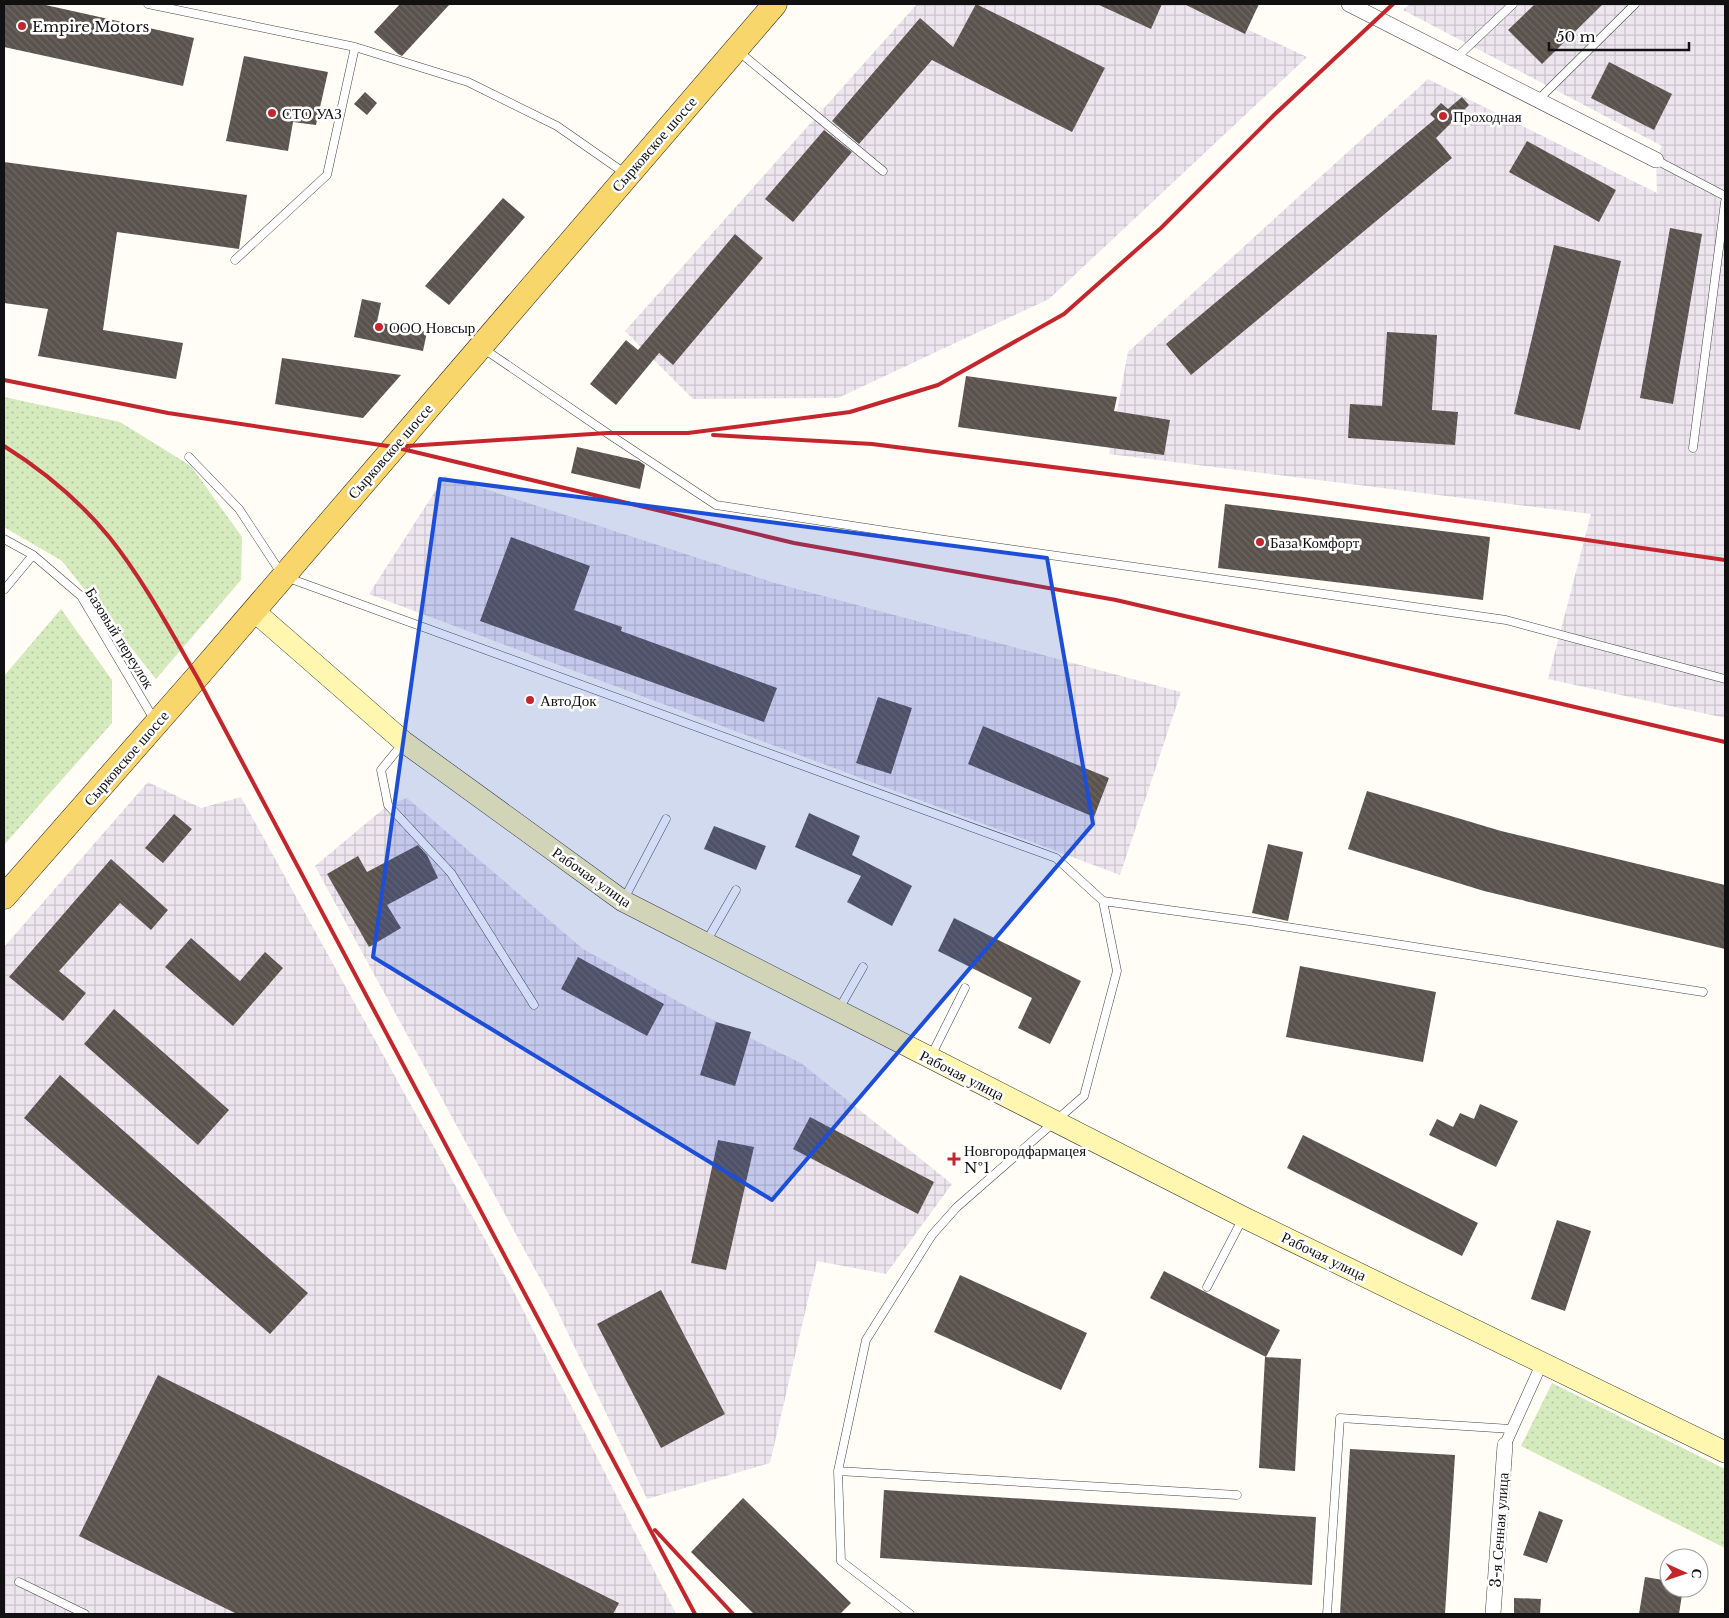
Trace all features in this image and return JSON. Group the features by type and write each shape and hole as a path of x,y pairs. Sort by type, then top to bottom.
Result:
{"main road":[{"name":"Сырковское шоссе","path":"4,897 254,610 775,4"},
{"name":"Рабочая улица","path":"254,610 404,742 623,901 1243,1217 1725,1452"}],"street":[{"path":"1350,4 1656,160"},
{"path":"1505,1445 1542,1362"},
{"name":"3-я Сенная улица","path":"1494,1614 1505,1445"}],"lane":[{"path":"148,4 356,47 468,82 557,126 628,175"},
{"path":"1456,58 1513,4"},
{"path":"1539,99 1635,4"},
{"path":"235,260 327,175 356,47"},
{"path":"736,50 883,171"},
{"path":"1656,160 1725,196"},
{"path":"1693,448 1725,202"},
{"path":"480,346 607,434 716,505 945,540 1506,620 1725,679"},
{"path":"189,458 239,509 283,576 1056,858 1102,901 1117,971 1084,1096 957,1207 932,1235 866,1340 838,1471 841,1561 910,1614"},
{"name":"Базовый переулок","path":"4,539 33,555 81,596 156,723"},
{"path":"4,590 33,555"},
{"path":"404,742 381,770 388,805 450,873 534,1005"},
{"path":"623,901 666,819"},
{"path":"706,943 736,890"},
{"path":"1102,901 1269,924 1703,992"},
{"path":"838,1012 863,967"},
{"path":"929,1058 965,988"},
{"path":"1207,1287 1243,1217"},
{"path":"1327,1614 1340,1418 1512,1429"},
{"path":"838,1471 1237,1495"},
{"path":"20,1582 85,1614"}],"highlighted area":[{"path":"440,479 1047,558 1093,824 772,1200 373,957"}],"shaded area":[{"path":"917,4 1193,4 1307,57 1049,299 838,398 693,399 625,331"},
{"path":"1410,4 1725,4 1725,718 1548,679 1591,514 1109,454 1128,352 1428,79 1657,193 1656,160 1662,146 1403,10"},
{"path":"445,476 775,583 1181,692 1120,875 369,594"},
{"path":"148,782 201,808 241,797 514,1292 676,1614 4,1614 4,947"},
{"path":"407,798 583,949 699,1013 801,1063 952,1184 886,1274 817,1261 770,1463 647,1499 555,1306 315,866 388,805"}],"green space":[{"path":"4,397 120,422 191,466 242,537 241,580 156,679 62,561 4,527"},
{"path":"61,609 112,680 112,723 4,845 4,676"},
{"path":"1552,1383 1725,1469 1725,1548 1521,1446"}],"building":[{"path":"4,4 41,4 194,38 183,86 4,47"},
{"path":"400,4 450,4 402,56 374,32"},
{"path":"976,4 1105,68 1072,132 932,60 859,144 832,121 920,18 953,47"},
{"path":"1097,4 1162,4 1151,29"},
{"path":"1184,4 1259,4 1245,34"},
{"path":"1535,4 1603,4 1542,64 1508,30"},
{"path":"244,56 328,72 316,125 293,122 288,151 226,141"},
{"path":"1609,62 1672,94 1654,130 1591,98"},
{"path":"365,92 377,103 367,115 354,104"},
{"path":"1462,97 1469,105 1436,138 1452,158 1191,375 1166,344 1435,119 1430,114 1441,103 1448,109"},
{"path":"824,130 852,152 793,222 765,199"},
{"path":"1527,141 1616,190 1599,222 1509,172"},
{"path":"4,162 247,195 239,249 117,232 103,330 183,343 176,379 38,356 48,309 4,303"},
{"path":"503,198 525,217 449,305 425,286"},
{"path":"1670,228 1702,234 1673,404 1640,398"},
{"path":"735,234 763,258 673,365 659,353 616,405 590,384 626,340 638,350"},
{"path":"1554,245 1621,261 1580,430 1514,414"},
{"name":"ООО Новсыр","path":"362,299 381,303 377,322 427,332 423,351 354,337"},
{"path":"1387,332 1437,335 1432,410 1458,412 1455,445 1348,438 1350,404 1382,406"},
{"path":"282,358 401,375 363,418 275,404"},
{"path":"966,376 1117,397 1114,411 1170,420 1164,455 958,427"},
{"path":"577,447 639,461 645,465 640,489 571,473"},
{"path":"1225,504 1490,537 1483,600 1218,568"},
{"path":"511,537 590,566 574,610 622,627 621,631 777,688 764,722 480,621"},
{"path":"878,697 912,708 891,774 856,763"},
{"path":"983,726 1109,778 1094,817 968,764"},
{"path":"1367,791 1501,831 1725,885 1725,949 1484,891 1348,849"},
{"path":"809,813 860,836 852,855 912,886 892,926 847,902 861,876 795,847"},
{"path":"174,814 192,829 163,863 145,848"},
{"path":"714,826 766,846 756,870 704,849"},
{"path":"1268,844 1303,852 1288,921 1252,913"},
{"path":"418,845 427,855 438,878 387,905 401,928 369,947 327,874 358,856 367,872"},
{"path":"111,859 168,910 151,930 120,903 59,971 86,993 63,1021 9,977"},
{"path":"954,918 1081,981 1050,1044 1018,1028 1032,998 938,951"},
{"path":"191,938 240,981 265,952 283,968 233,1026 165,967"},
{"path":"578,957 664,1004 647,1036 561,989"},
{"path":"1300,966 1436,992 1423,1062 1286,1037"},
{"path":"114,1009 229,1110 198,1145 84,1044"},
{"path":"716,1022 751,1032 735,1086 700,1075"},
{"path":"60,1075 308,1293 270,1334 24,1118"},
{"path":"1480,1104 1518,1121 1496,1167 1429,1135 1437,1119 1453,1127 1460,1113 1474,1119"},
{"path":"810,1117 934,1182 918,1214 793,1149"},
{"path":"1303,1135 1478,1223 1462,1256 1287,1168"},
{"path":"718,1140 754,1147 726,1270 691,1263"},
{"path":"1557,1220 1591,1231 1565,1311 1531,1299"},
{"path":"1164,1271 1280,1330 1266,1357 1150,1298"},
{"path":"960,1275 1087,1333 1061,1390 934,1332"},
{"path":"661,1290 725,1414 661,1448 597,1324"},
{"path":"1265,1357 1301,1359 1295,1471 1259,1468"},
{"path":"158,1375 619,1603 613,1614 237,1614 79,1536"},
{"path":"1350,1449 1455,1455 1445,1614 1340,1614"},
{"path":"884,1490 1316,1517 1312,1585 880,1558"},
{"path":"743,1498 851,1603 840,1614 754,1614 691,1552"},
{"path":"1539,1511 1563,1520 1547,1563 1523,1555"},
{"path":"1645,1577 1659,1579 1659,1598 1681,1598 1679,1614 1639,1614"},
{"path":"1514,1598 1541,1599 1540,1614 1514,1614"}],"railway":[{"path":"407,446 607,433 688,433 850,412 938,385 1064,314 1161,228 1274,115 1393,4"},
{"path":"4,380 168,413 394,447 794,543 1116,600 1725,742"},
{"path":"713,435 872,444 1303,499 1725,560"},
{"path":"4,446 47,476 74,499 98,524 122,554 156,606 197,677 695,1614"},
{"path":"655,1530 733,1614"}],"place":[{"name":"Empire Motors","path":"22,26"},
{"name":"СТО УАЗ","path":"272,113"},
{"name":"Проходная","path":"1443,116"},
{"name":"ООО Новсыр","path":"379,327"},
{"name":"База Комфорт","path":"1260,542"},
{"name":"АвтоДок","path":"530,700"},
{"name":"Новгородфармацея №1","path":"954,1159"}]}
